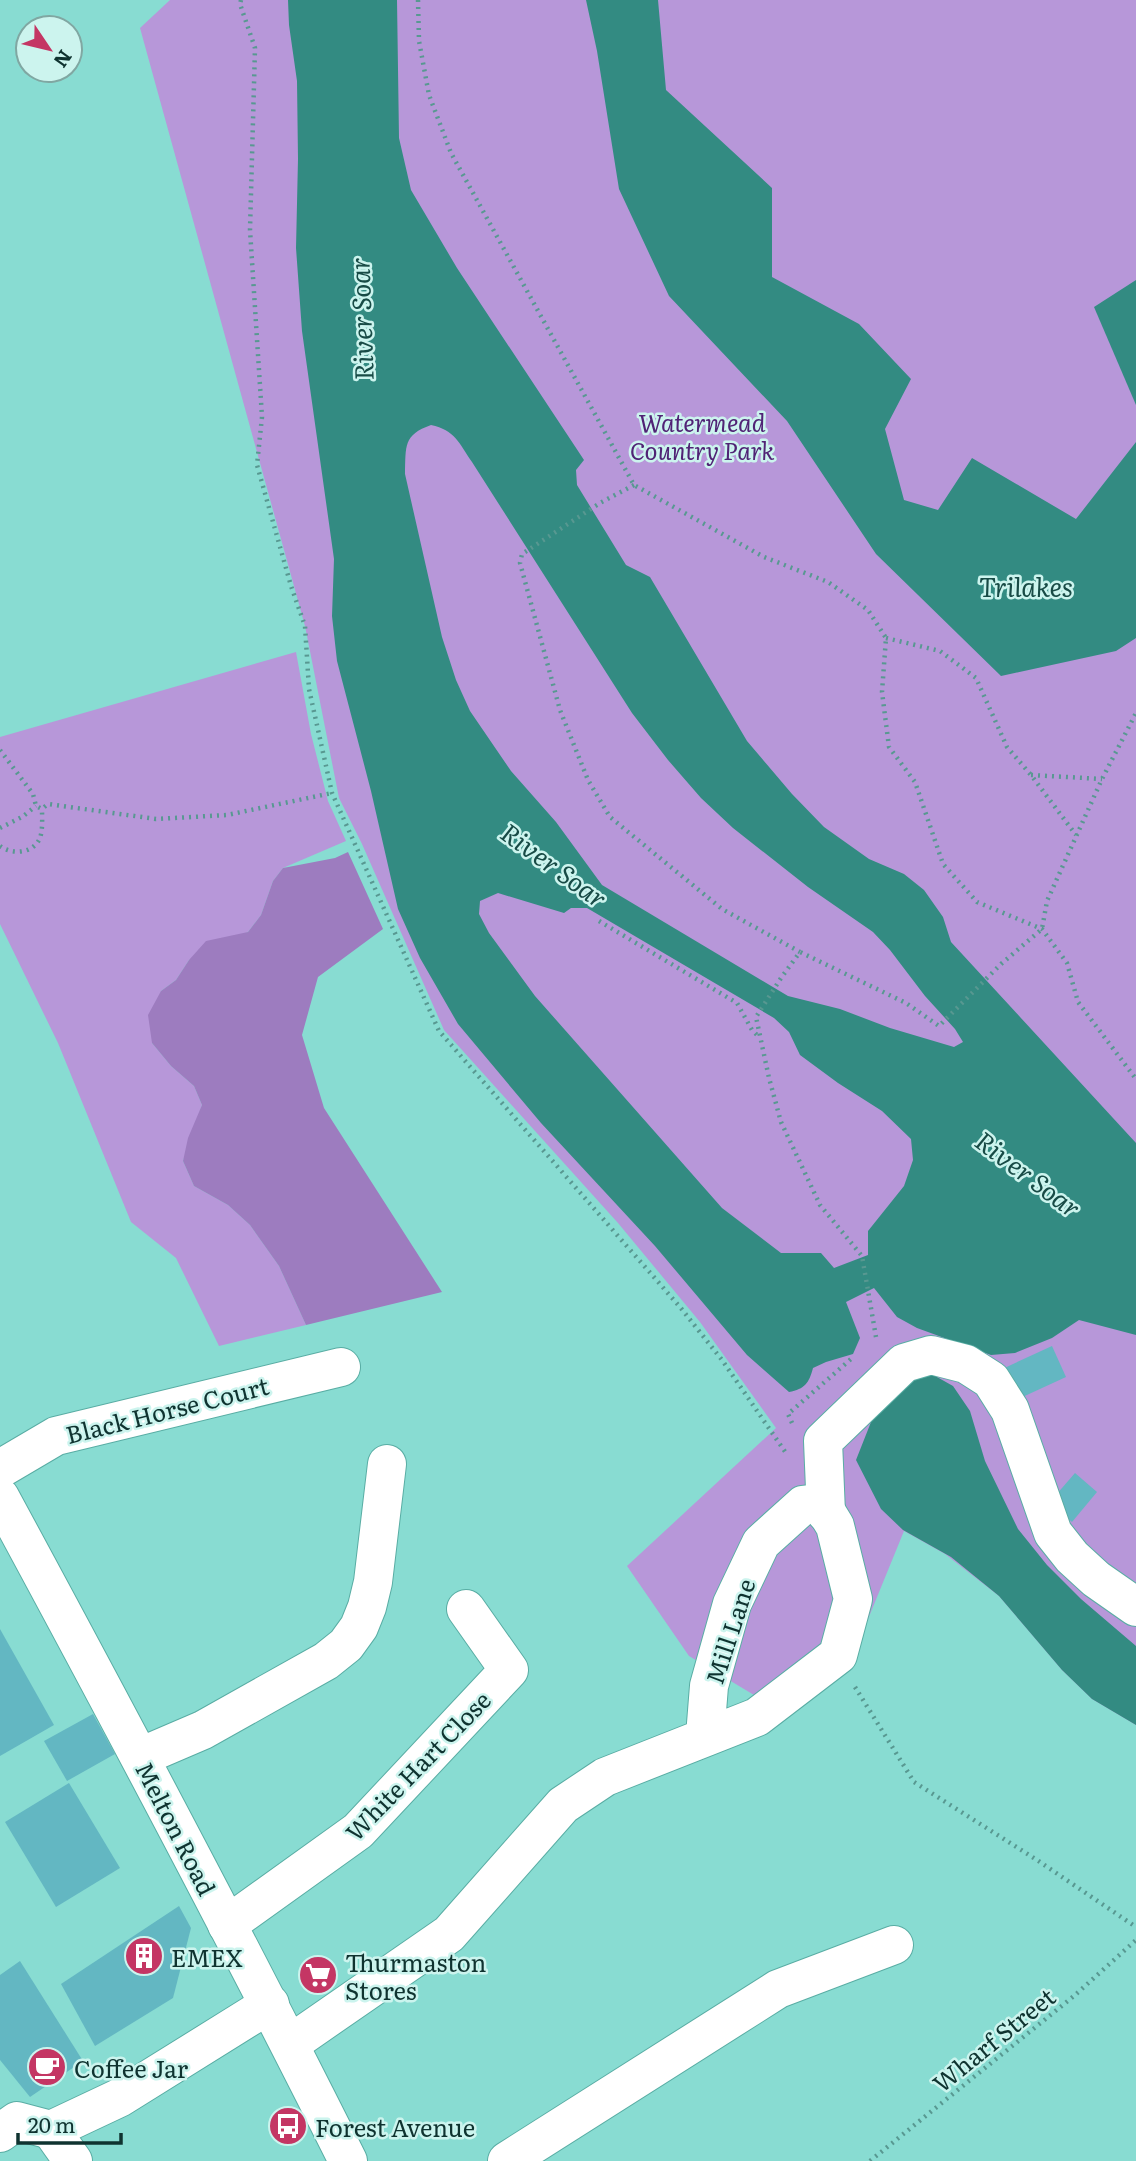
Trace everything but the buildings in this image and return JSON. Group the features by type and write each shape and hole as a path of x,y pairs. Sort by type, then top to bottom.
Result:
{"street":[{"path":"289,2044 449,1934 563,1805 605,1777 757,1717 838,1655 853,1599 835,1526 823,1508 823,1441 904,1363 931,1354 966,1364 991,1380 1010,1410 1053,1533 1072,1557 1096,1580 1136,1607"},
{"name":"Black Horse Court","path":"0,1469 56,1436 341,1367"},
{"path":"140,1757 203,1730 326,1661 346,1645 359,1627 368,1607 387,1464"},
{"name":"Melton Road","path":"0,1497 270,2004 348,2161"},
{"name":"Mill Lane","path":"705,1736 709,1686 732,1604 761,1543 803,1505 823,1508"},
{"name":"White Hart Close","path":"227,1925 358,1831 509,1670 466,1609"},
{"path":"507,2161 778,1989 894,1945"},
{"path":"17,2123 119,2098 270,2004"},
{"path":"17,2123 73,2161"}],"path":[{"path":"241,0 255,48 250,230 262,417 257,465 305,626 309,689 332,793 439,1031 680,1307 722,1360 823,1508"},
{"path":"418,0 419,41 429,95 451,153 634,485 765,557 828,582 868,610 886,638 882,692 889,747 915,782 943,864 977,902 1042,929 1067,963 1078,1002 1136,1079"},
{"path":"634,485 600,503 522,554 520,563 560,710 588,780 610,817 722,909 800,952 906,1003 939,1026 1001,964 1042,929 1047,901 1102,779 1136,713"},
{"path":"886,638 940,651 976,678 1007,747 1076,836"},
{"path":"0,750 33,794 39,807 42,828 34,846 19,852 11,852 0,846"},
{"path":"1031,775 1102,779"},
{"path":"0,828 48,804 156,819 227,815 332,793"},
{"path":"599,921 737,1003 752,1030 761,1039"},
{"path":"800,952 757,1017 761,1039 781,1122 820,1205 862,1256 868,1291"},
{"path":"838,1655 846,1673 914,1782 1136,1927"},
{"name":"Wharf Street","path":"870,2161 1074,1996 1136,1940"}],"green space":[{"name":"Watermead Country Park","path":"170,0 1136,0 1136,1725 1092,1699 1062,1670 999,1596 945,1554 904,1531 846,1673 789,1716 689,1656 627,1566 776,1428 700,1322 618,1223 444,1030 339,798 305,626 140,28"},
{"path":"296,652 311,734 328,801 346,841 283,868 273,881 261,915 248,932 189,960 176,980 161,991 152,1043 171,1066 194,1086 202,1105 183,1161 194,1186 228,1205 250,1225 279,1266 306,1325 219,1346 176,1258 131,1222 58,1043 0,924 0,737"}],"shaded area":[{"path":"348,852 383,929 318,977 302,1035 324,1108 442,1292 306,1325 279,1266 250,1225 228,1205 194,1186 183,1161 188,1138 202,1105 194,1086 171,1066 152,1043 148,1015 161,991 176,980 206,941 248,932 261,915 273,881 283,868 335,858"}],"water":[{"name":"River Soar","path":"288,0 397,0 399,138 411,190 457,268 584,460 576,470 577,485 626,565 650,577 747,741 792,794 824,827 869,859 904,874 924,890 943,917 951,942 1136,1143 1136,1335 1079,1320 1052,1338 1015,1353 991,1355 917,1328 897,1317 874,1288 846,1302 860,1338 853,1354 813,1368 806,1385 789,1392 747,1355 655,1246 541,1123 458,1024 420,958 398,909 337,661 332,616 334,559 302,331 296,248 297,81","holes":["431,425 446,430 460,443 632,713 668,760 701,798 733,828 808,887 873,932 963,1042 954,1047 890,1028 840,1009 788,996 602,885 556,822 511,771 470,711 456,680 442,637 405,474 408,443 415,433","498,893 564,913 571,908 587,908 774,1018 789,1032 800,1055 882,1111 911,1139 913,1160 904,1186 868,1231 868,1255 834,1268 821,1253 781,1253 722,1208 535,996 489,933 479,914 480,901"]},
{"name":"Trilakes","path":"586,0 658,0 666,90 772,188 772,277 859,324 911,379 885,429 904,500 938,510 972,458 1076,519 1136,442 1136,638 1116,651 1001,676 876,554 787,421 669,296 619,189"},
{"path":"1136,280 1136,405 1094,307"},
{"path":"928,1372 953,1386 970,1411 985,1461 1018,1529 1047,1565 1081,1599 1136,1646 1136,1725 1092,1699 1062,1670 999,1596 951,1557 903,1530 881,1509 856,1460 873,1417 891,1386"}],"place":[{"name":"EMEX","path":"144,1956"},
{"name":"Thurmaston Stores","path":"318,1975"},
{"name":"Coffee Jar","path":"47,2067"},
{"name":"Forest Avenue","path":"288,2126"}]}
